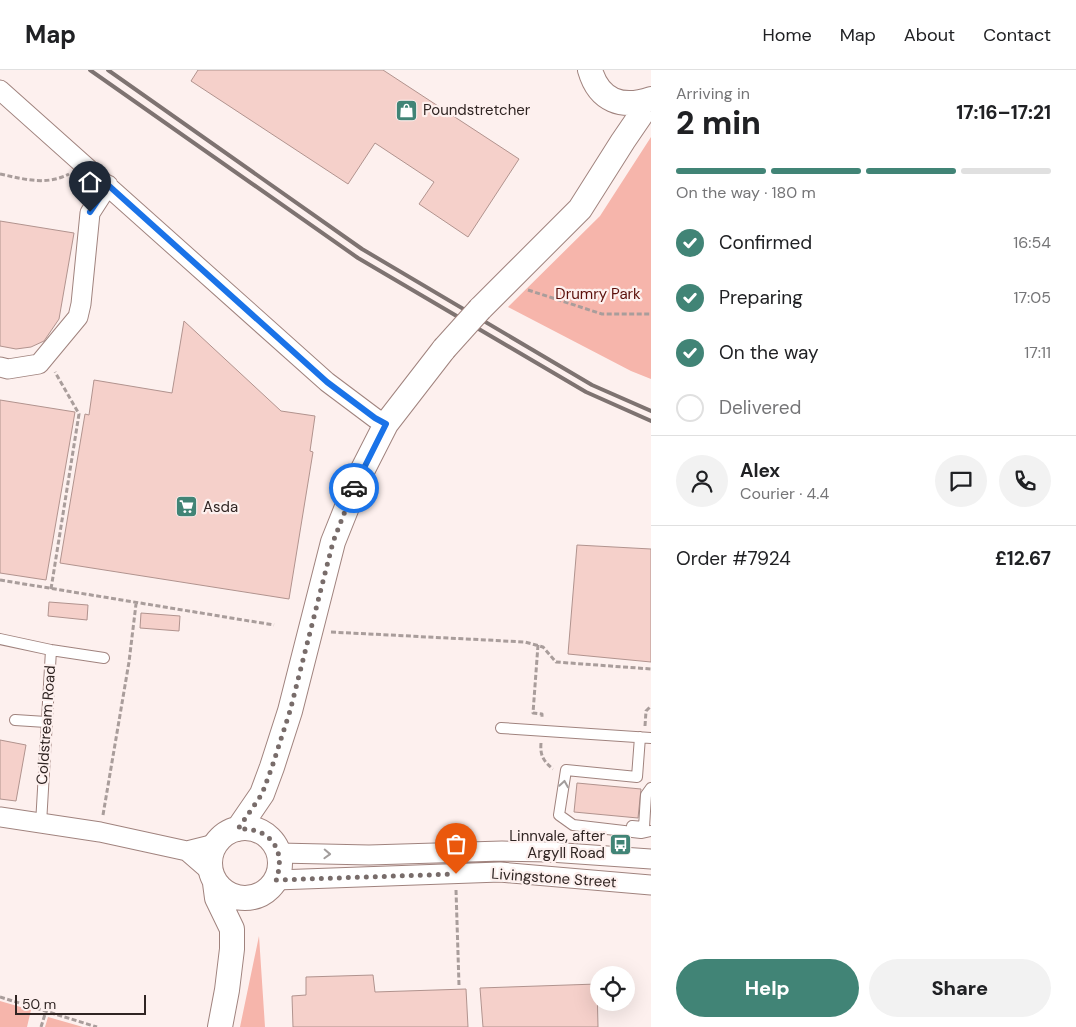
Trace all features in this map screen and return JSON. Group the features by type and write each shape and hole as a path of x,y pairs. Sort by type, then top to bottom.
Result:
{"street":[{"path":"587,73 597,87 611,99 624,104 638,103 651,99"},
{"path":"0,90 327,382 386,424"},
{"path":"611,99 623,140"},
{"path":"238,829 262,794 290,711 333,542 358,476 386,424 444,349 480,309 580,209 651,99"},
{"path":"0,367 8,369 39,364 78,317 81,304 90,212 108,185"},
{"path":"187,851 213,877 224,892 236,898 250,898 270,889 280,871 262,794"},
{"path":"0,817 100,832 187,851 215,844"},
{"path":"220,1027 227,990 232,949 232,929 217,898 211,852 221,837 238,829 257,830 275,846"},
{"name":"Livingstone Street","path":"275,846 369,855 502,851 550,852 651,859"},
{"name":"Livingstone Street","path":"276,880 500,872 651,885"},
{"path":"232,929 250,898"}],"lane":[{"path":"0,639 51,650"},
{"name":"Coldstream Road","path":"41,824 51,650 104,658"},
{"path":"15,720 46,722"},
{"path":"501,728 646,738 637,778 566,770 559,816 573,825 641,833 651,831"},
{"path":"573,825 594,823 644,827 646,795 651,788"},
{"path":"500,872 502,851"}],"path":[{"path":"0,174 42,182 50,181 67,175 83,163"},
{"path":"506,283 602,314 651,314"},
{"path":"46,355 79,414 51,589"},
{"path":"0,580 274,625"},
{"path":"100,832 129,662 136,603"},
{"path":"330,632 525,642 543,647 556,662 651,669"},
{"path":"456,874 460,985"},
{"path":"0,997 97,1027"},
{"path":"41,1027 46,1011"}],"green space":[{"name":"Drumry Park","path":"651,137 651,379 631,371 508,307 600,216"},
{"path":"259,936 265,1027 240,1027"},
{"path":"0,1001 31,1010 27,1027 0,1027"},
{"path":"48,1017 83,1027 45,1027"}],"building":[{"path":"198,70 383,70 519,159 468,237 419,204 434,182 375,143 348,184 191,81"},
{"path":"0,221 74,233 59,319 44,341 31,347 16,349 0,346"},
{"name":"Asda","path":"184,321 281,411 315,416 310,451 313,452 289,599 60,563 85,414 89,415 94,380 172,393"},
{"path":"0,400 75,412 46,580 0,573"},
{"path":"577,545 651,549 651,662 568,654"},
{"path":"49,602 88,605 87,620 48,616"},
{"path":"141,613 180,616 179,631 140,628"},
{"path":"0,740 26,745 16,801 0,799"},
{"path":"577,783 641,789 638,818 574,812"},
{"path":"373,975 375,992 466,989 468,1027 293,1027 292,996 306,995 306,977"},
{"path":"590,984 590,1011 598,1011 598,1027 483,1027 480,988"}],"railway":[{"path":"90,70 358,258 586,392 651,421"},
{"path":"108,70 362,249 592,385 651,411"}],"way so far":[{"path":"354,488 333,542 290,711 272,767 262,794 238,829 248,828 257,830 272,840 279,853 280,862 280,871 276,880 288,878 456,874"}],"place":[{"name":"Poundstretcher","path":"407,110"},
{"name":"Asda","path":"187,507"},
{"name":"Linnvale, after Argyll Road","path":"621,845"}],"route":[{"path":"90,212 108,185 327,382 386,424 358,476 354,488"}]}
